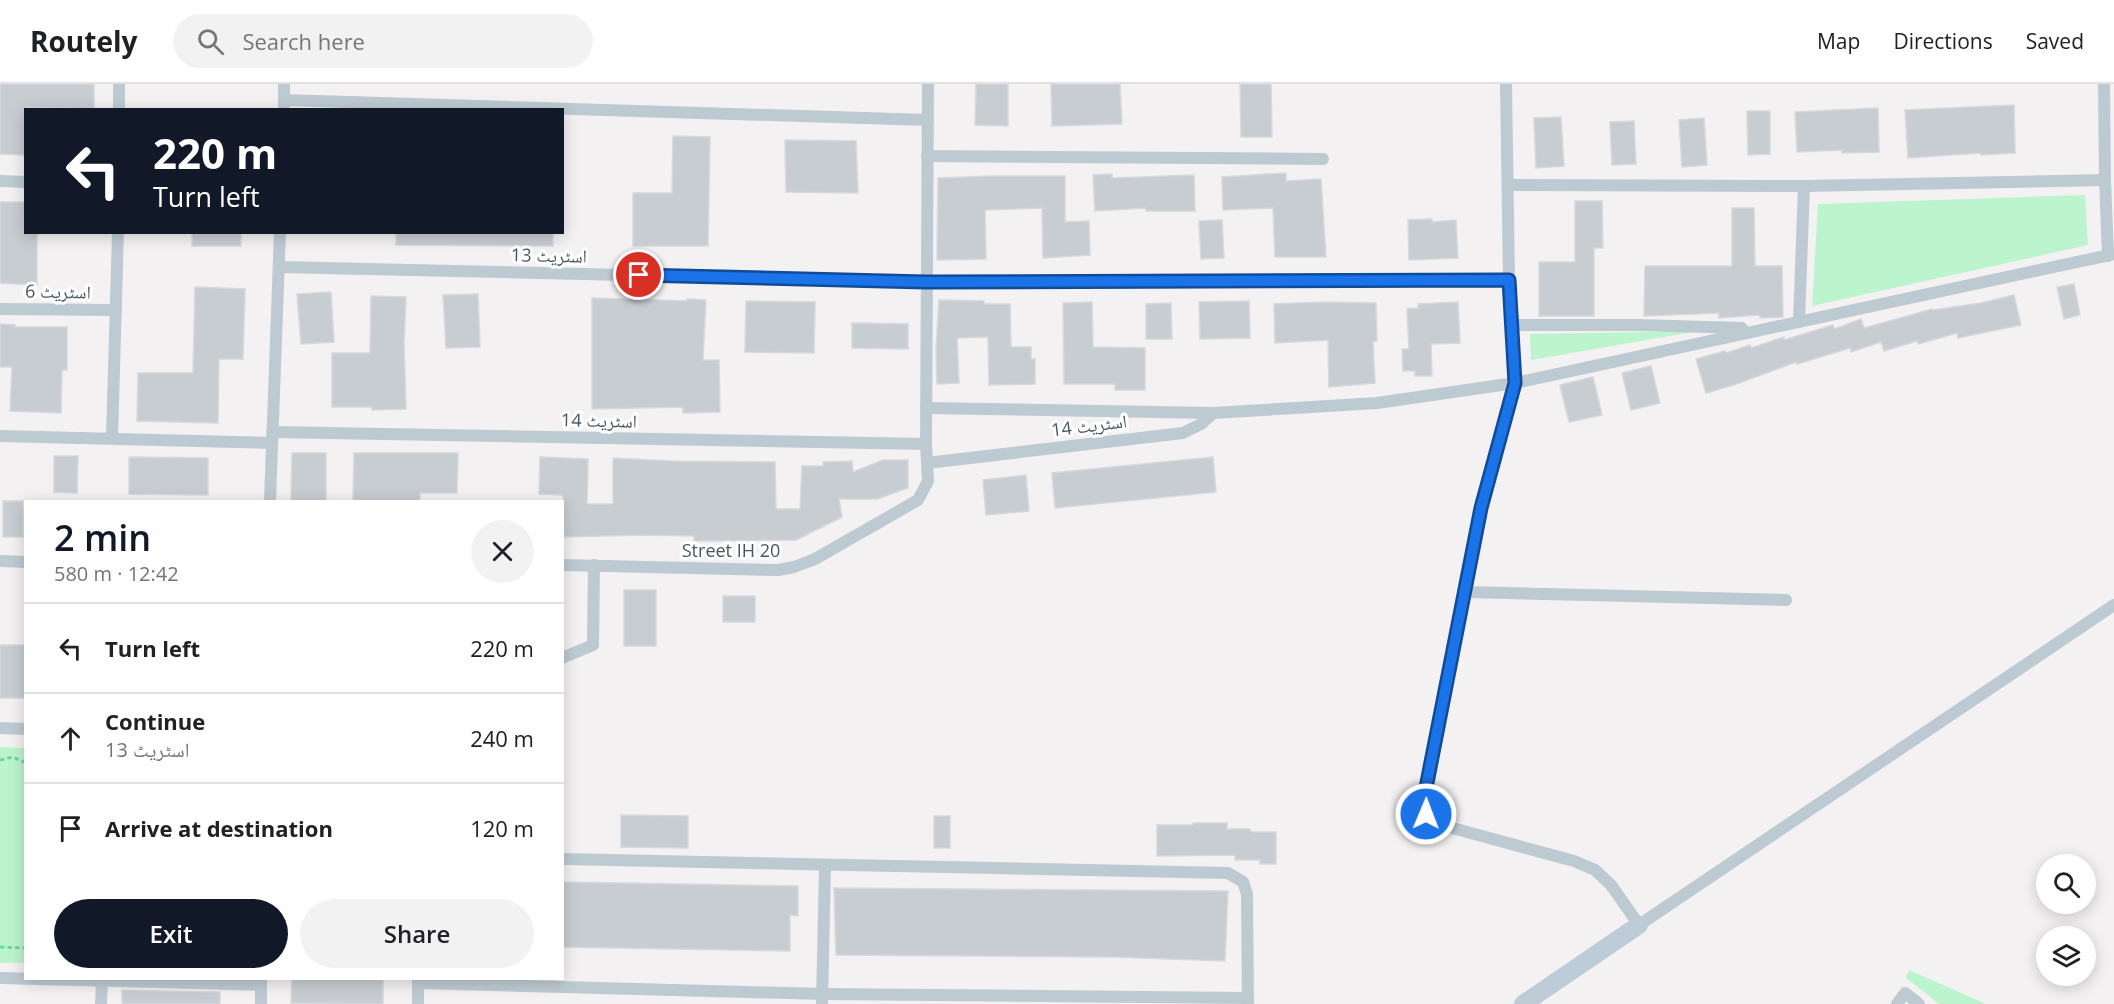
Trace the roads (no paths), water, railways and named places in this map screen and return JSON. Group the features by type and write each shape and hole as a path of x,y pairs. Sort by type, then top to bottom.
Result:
{"street":[{"path":"119,84 119,108"},
{"path":"284,84 284,105 413,108"},
{"path":"927,464 928,84"},
{"path":"1506,84 1509,280 1515,383 1481,508 1424,798 1426,814 1434,823 1574,861 1595,870 1611,885 1639,925"},
{"path":"926,408 1213,413 1377,403 1515,383 2111,255 2105,180 2110,124 2104,84"},
{"path":"564,112 928,120"},
{"path":"927,156 1323,159"},
{"path":"1509,185 1804,186 2105,180"},
{"path":"0,182 24,182"},
{"path":"1799,322 1804,186"},
{"path":"112,438 118,234"},
{"path":"270,500 280,234"},
{"name":"اسٹریٹ 13","path":"279,267 926,282 1509,280"},
{"name":"اسٹریٹ 6","path":"0,309 116,310"},
{"path":"1512,325 1638,325 1763,329"},
{"name":"اسٹریٹ 14","path":"927,464 1183,433 1201,424 1213,413"},
{"name":"اسٹریٹ 14","path":"0,436 926,444"},
{"name":"Street IH 20","path":"564,565 778,570 794,567 815,559 918,501 928,481 927,464"},
{"path":"0,561 24,562"},
{"path":"564,657 593,645 594,566"},
{"path":"1465,592 1786,600"},
{"path":"1523,1004 2114,605"},
{"path":"0,728 24,729"},
{"path":"418,1004 418,981 822,999 1248,1001 1247,894 1243,882 1228,873 564,859"},
{"path":"822,999 825,866"},
{"path":"0,978 24,978"},
{"path":"101,1004 102,980 261,982 261,1004"},
{"path":"1897,1004 1905,993 1919,1004"}]}
